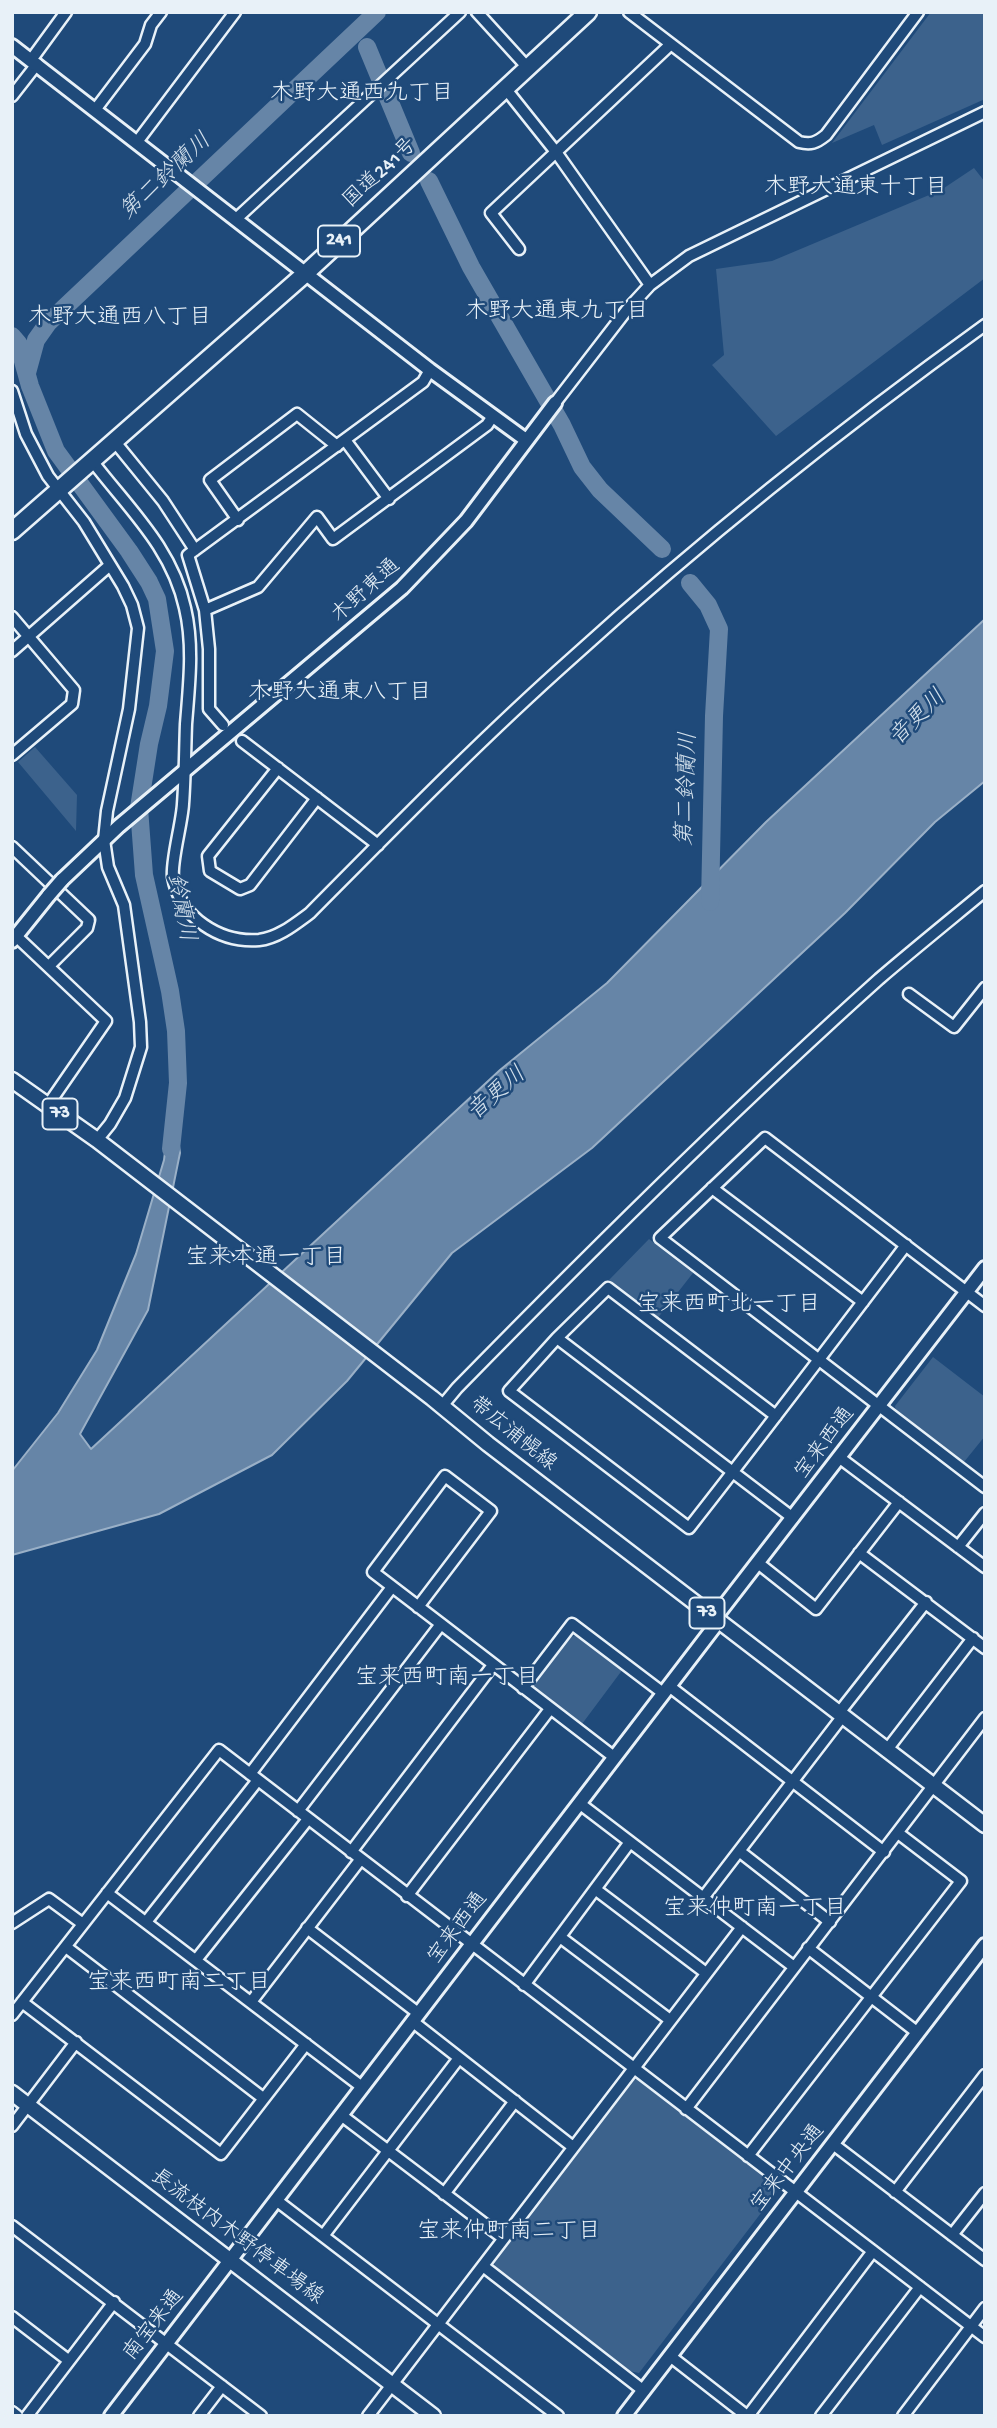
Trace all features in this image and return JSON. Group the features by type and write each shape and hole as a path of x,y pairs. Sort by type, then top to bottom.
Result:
{"highway":[{"name":"国道241号","path":"12,531 306,273 588,12"}],"main road":[{"name":"帯広浦幌線","path":"12,1080 103,1145 985,1825"},
{"name":"長流枝内木野停車場線","path":"12,2093 433,2416"}],"street":[{"path":"12,96 66,12"},
{"path":"94,110 145,44 151,25 161,12"},
{"path":"137,142 235,12"},
{"path":"236,219 460,12"},
{"path":"477,12 528,68"},
{"path":"629,12 799,142 810,145 826,135 918,12"},
{"path":"519,249 491,213 671,44"},
{"path":"12,46 430,370 526,440"},
{"path":"505,88 556,152 650,285"},
{"path":"551,408 604,338 650,285 690,256 985,112"},
{"path":"90,464 162,548 181,591 191,647 183,805 173,876 181,898 206,928 239,939 261,940 292,927 310,913 570,659 687,557 871,410 985,325"},
{"path":"223,724 209,709 209,649 205,610 188,555 423,382 430,370"},
{"path":"12,391 26,434 48,476 63,488 110,565 132,605 138,628 129,709 107,811 104,840 108,867 124,905 141,1046 125,1098 110,1124 103,1145"},
{"name":"木野東通","path":"15,933 62,880 119,826 402,588 466,521 551,408"},
{"path":"238,520 210,480 297,414 341,443 389,499"},
{"path":"205,610 258,587 317,517 332,539 487,425 493,416"},
{"path":"116,442 163,501 195,550"},
{"path":"12,651 110,565"},
{"path":"12,617 74,690 72,704 12,755"},
{"path":"242,741 377,845"},
{"path":"278,768 208,856 210,870 240,889 250,885 317,798"},
{"path":"12,847 89,920 87,928 49,966"},
{"path":"437,1402 737,1112 881,978 985,891"},
{"path":"15,933 106,1021 48,1105"},
{"path":"909,994 954,1027 985,988"},
{"path":"985,1306 765,1138 660,1238 981,1484 985,1472"},
{"path":"712,1188 863,1302"},
{"path":"776,1416 608,1288 557,1338 509,1391 689,1528 733,1472 776,1416 819,1360 906,1245"},
{"name":"宝来西通","path":"231,2260 666,1690 758,1563 985,1268"},
{"path":"557,1338 793,1518"},
{"path":"840,1458 985,1567"},
{"path":"418,1607 491,1511 445,1476 373,1572 418,1607 494,1665 550,1709 614,1757"},
{"path":"758,1563 816,1609 899,1502"},
{"path":"958,1547 985,1513"},
{"path":"859,1553 985,1648"},
{"path":"146,1922 392,1587"},
{"path":"703,1898 926,1602"},
{"path":"298,1811 441,1624"},
{"path":"523,1688 572,1624 792,1780 884,1852"},
{"path":"886,1751 973,1638"},
{"path":"351,1852 494,1665"},
{"path":"407,1896 550,1709"},
{"path":"686,2109 985,1718"},
{"path":"12,2015 219,1750 985,2337"},
{"path":"579,1803 794,1967"},
{"path":"196,1960 308,1819"},
{"path":"748,2156 961,1881 898,1833"},
{"path":"524,1984 630,1842"},
{"path":"739,1852 830,1922"},
{"path":"251,2002 360,1860"},
{"path":"595,1889 706,1973"},
{"path":"107,1893 362,2087"},
{"path":"12,1923 50,1899 83,1924"},
{"path":"368,2416 742,1927"},
{"path":"307,1928 415,2017 459,2058 573,2147"},
{"path":"560,1937 670,2020"},
{"name":"宝来中央通","path":"624,2416 985,1945"},
{"path":"66,1947 264,2098"},
{"path":"808,1948 918,2033"},
{"path":"22,2002 221,2154 306,2044"},
{"path":"12,2126 76,2042"},
{"path":"323,2236 459,2058"},
{"path":"895,2192 985,2075"},
{"path":"444,2194 515,2101"},
{"path":"341,2115 503,2238"},
{"path":"833,2144 985,2260"},
{"path":"952,2235 985,2193"},
{"path":"276,2200 558,2416"},
{"path":"12,2226 261,2416"},
{"path":"670,2356 748,2416 873,2252"},
{"name":"南宝来通","path":"111,2416 231,2260"},
{"path":"483,2266 643,2390"},
{"path":"821,2416 920,2287"},
{"path":"27,2416 114,2302"},
{"path":"902,2416 985,2308"},
{"path":"12,2317 68,2360"},
{"path":"199,2416 222,2386"},
{"path":"12,2412 17,2416"}],"shaded area":[{"path":"931,12 985,12 985,99 882,145 874,125 832,143"},
{"path":"974,168 985,182 985,278 776,436 712,365 724,355 716,269 772,261 941,190"},
{"path":"35,747 77,795 76,831 18,762"},
{"path":"649,1239 693,1273 657,1319 609,1280"},
{"path":"933,1357 985,1397 985,1436 964,1462 896,1411 895,1406"},
{"path":"579,1635 623,1669 582,1724 535,1688 534,1682 570,1637"},
{"path":"637,2079 775,2184 777,2192 639,2373 629,2371 495,2268 494,2261 631,2081"}],"water":[{"name":"音更川","path":"985,619 985,781 935,822 845,913 592,1148 452,1253 347,1381 272,1455 159,1514 12,1555 12,1471 58,1413 97,1350 136,1254 164,1160 168,1128 176,1124 180,1153 148,1310 80,1434 91,1449 500,1070 607,983 766,822"}],"waterway":[{"name":"第二鈴蘭川","path":"27,373 36,340 48,323 377,12"},
{"name":"第二鈴蘭川","path":"367,47 411,153"},
{"name":"第二鈴蘭川","path":"429,181 471,267 562,425 582,467 600,490 662,549"},
{"name":"鈴蘭川","path":"12,336 18,343 30,386 56,451 129,551 157,599 165,651 139,808 144,875 170,991 176,1031 178,1083 171,1149"},
{"name":"第二鈴蘭川","path":"690,583 708,605 719,629 714,716 710,902"}],"district":[{"name":"木野大通西九丁目","path":"362,95"},
{"name":"木野大通東十丁目","path":"856,189"},
{"name":"木野大通東九丁目","path":"557,313"},
{"name":"木野大通西八丁目","path":"120,319"},
{"name":"木野大通東八丁目","path":"340,694"},
{"name":"宝来本通一丁目","path":"266,1259"},
{"name":"宝来西町北一丁目","path":"729,1306"},
{"name":"宝来西町南一丁目","path":"447,1679"},
{"name":"宝来仲町南一丁目","path":"755,1910"},
{"name":"宝来西町南二丁目","path":"179,1984"},
{"name":"宝来仲町南二丁目","path":"509,2233"}]}
